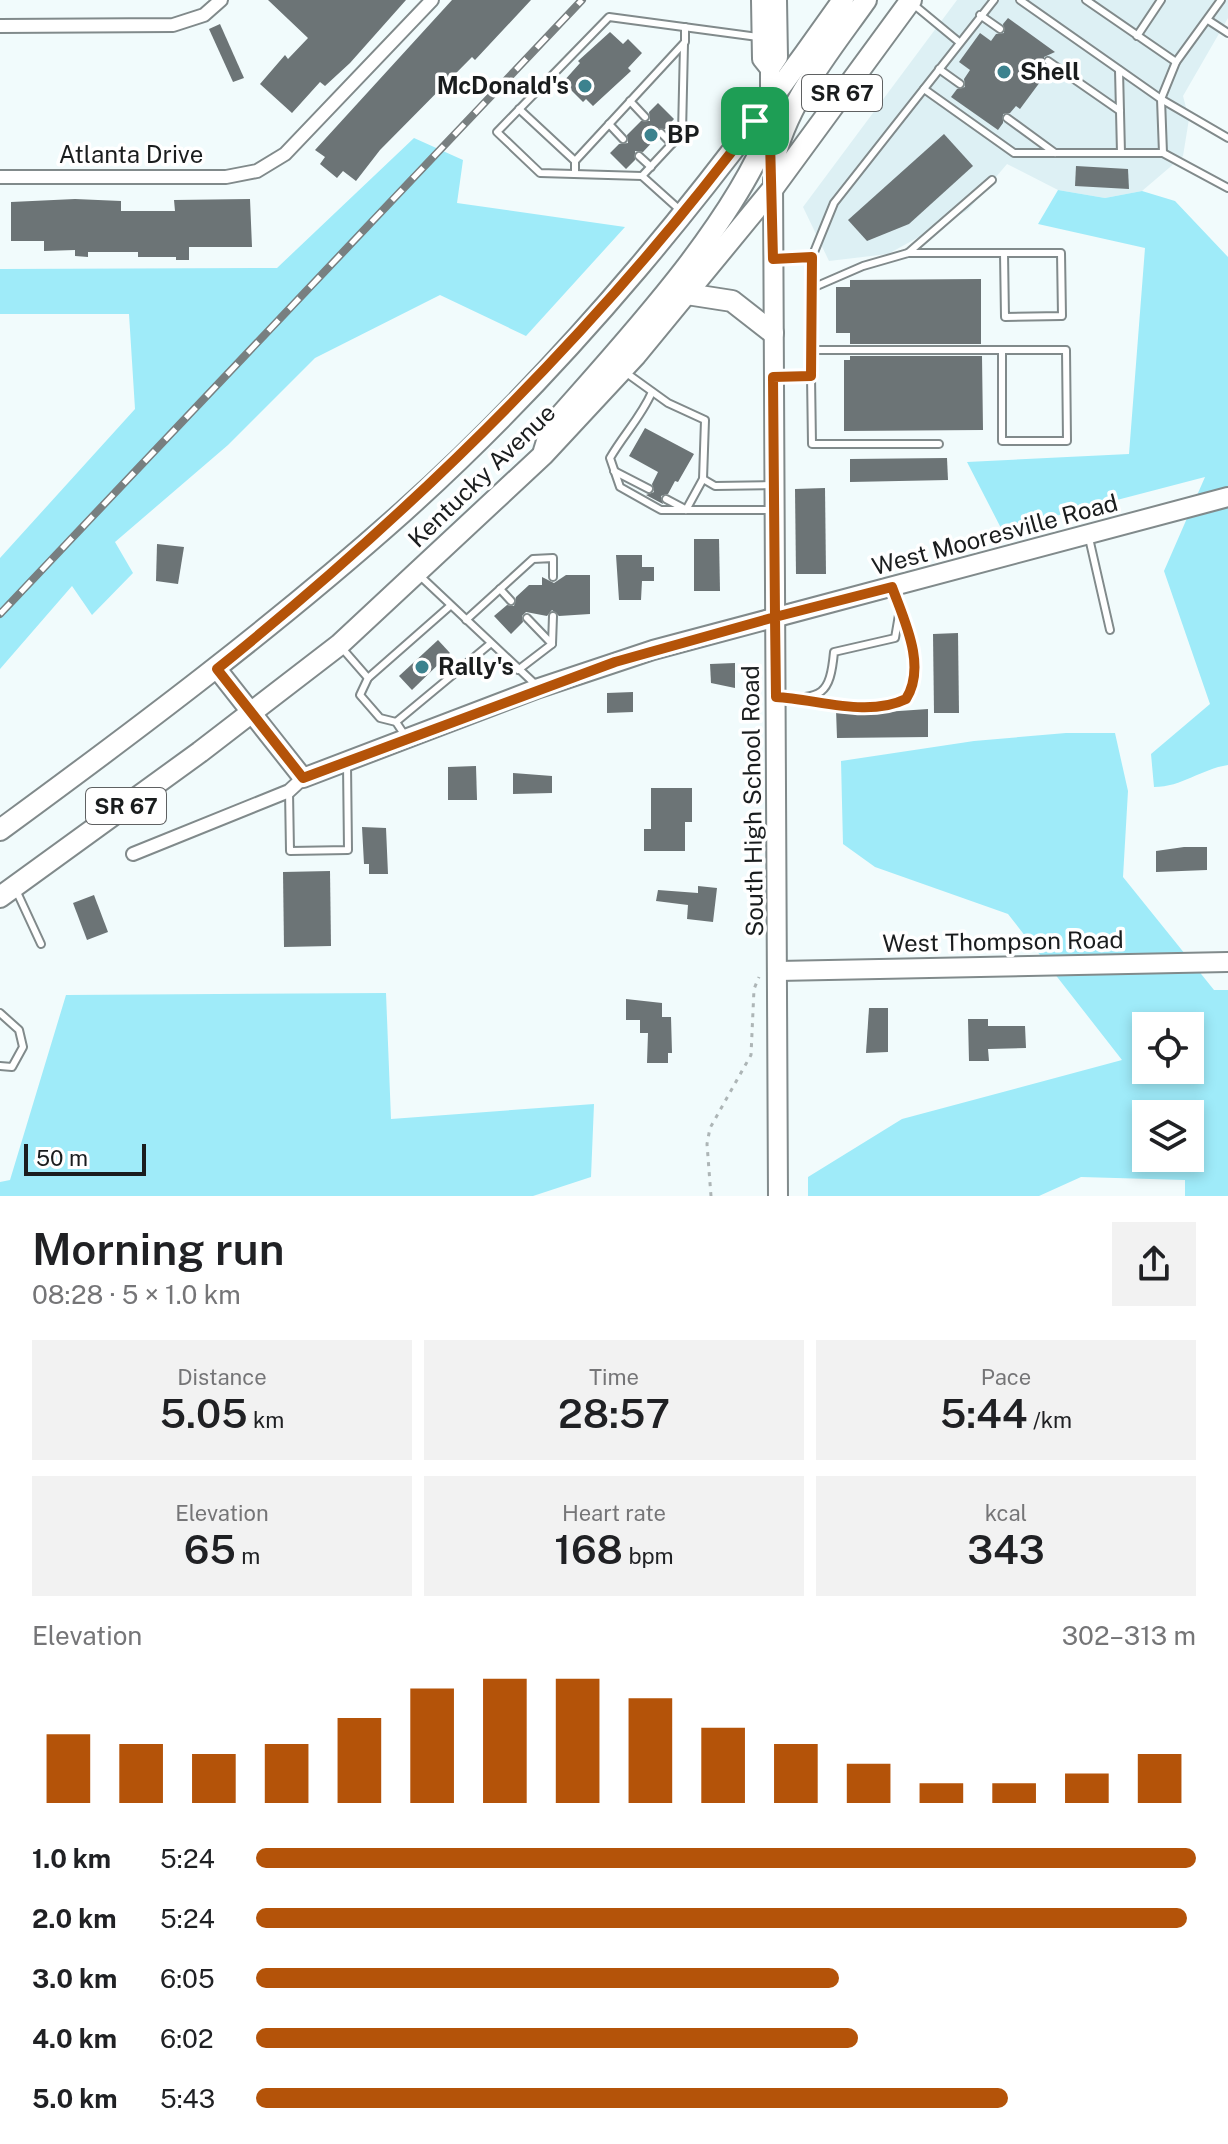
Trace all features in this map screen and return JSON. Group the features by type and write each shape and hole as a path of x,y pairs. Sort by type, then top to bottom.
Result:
{"main road":[{"name":"South High School Road","path":"761,0 762,59 770,69"},
{"name":"South High School Road","path":"777,0 778,57 770,69 769,101 774,187 776,697 769,972 778,1196"},
{"name":"Kentucky Avenue","path":"0,830 217,669 369,542 460,458 582,332 684,213 843,0"},
{"path":"773,165 783,129 802,93 866,0"},
{"name":"Kentucky Avenue","path":"7,892 339,645 543,455 622,370 774,187 910,1"},
{"path":"543,455 552,425 667,289 726,210 755,164 771,127"},
{"path":"687,294 732,301 773,333"},
{"name":"West Mooresville Road","path":"775,617 1228,497"},
{"path":"217,669 296,784 539,688 653,650 775,617"},
{"name":"West Thompson Road","path":"769,972 1228,962"}],"street":[{"path":"0,26 173,25 204,15 221,0"},
{"name":"Atlanta Drive","path":"0,177 226,177 260,169 292,148 432,0"},
{"path":"133,854 296,784"}],"lane":[{"path":"939,444 812,444 812,257 834,203 994,0"},
{"path":"1020,0 1161,99 1228,138"},
{"path":"1086,0 1176,62"},
{"path":"1137,36 1161,0"},
{"path":"1163,153 1161,99 1176,62 1221,0"},
{"path":"910,1 959,42"},
{"path":"980,15 1000,29"},
{"path":"684,213 642,176 540,173 497,132 609,17 761,37"},
{"path":"1208,20 1228,33"},
{"path":"642,176 682,133 685,27"},
{"path":"575,174 575,161 685,42"},
{"path":"1048,61 1120,111"},
{"path":"939,69 960,84"},
{"path":"1119,70 1121,153"},
{"path":"924,89 1014,153 1163,153 1228,188"},
{"path":"630,101 645,117"},
{"path":"519,109 575,161"},
{"path":"1007,118 1055,153"},
{"path":"609,124 623,139"},
{"path":"661,133 672,144"},
{"path":"639,156 651,167"},
{"path":"908,253 992,180"},
{"path":"810,289 863,266 908,253 1004,253 1061,253 1062,316 1005,317 1004,253"},
{"path":"773,259 812,257"},
{"path":"811,350 1002,350 1066,350 1067,441 1002,441 1002,350"},
{"path":"622,370 652,392 705,420 703,479 686,510"},
{"path":"773,377 811,376"},
{"path":"652,392 641,418 624,435 610,458 620,487 661,510 774,510"},
{"path":"614,471 649,489"},
{"path":"703,479 715,486 773,485"},
{"path":"666,499 686,510"},
{"path":"1088,535 1110,630"},
{"path":"466,620 533,559 553,558 553,577"},
{"path":"418,574 539,688"},
{"path":"776,697 839,705 879,706 906,699 913,684 912,647 892,587"},
{"path":"500,589 511,601"},
{"path":"408,741 396,722 380,718 360,695 368,678 450,606"},
{"path":"806,699 827,688 834,652 895,638 900,609"},
{"path":"552,644 553,616"},
{"path":"527,618 552,644"},
{"path":"396,722 490,644"},
{"path":"518,670 552,644"},
{"path":"339,645 368,678"},
{"path":"296,784 290,851 348,850 347,762"},
{"path":"7,892 41,944"},
{"path":"0,1013 19,1030 23,1047 12,1067 0,1066"}],"path":[{"path":"750,784 759,806"},
{"path":"711,1196 708,1162 710,1128 751,1055 754,989 769,972"}],"shaded area":[{"path":"957,0 1228,0 1228,18 1183,96 1189,119 1183,156 1142,191 1105,198 1058,190 1007,164 968,210 888,254 829,261 803,207"},
{"path":"414,138 463,160 457,203 625,227 526,336 440,295 315,358 228,445 115,542 133,573 92,615 72,586 0,669 0,558 135,409 129,314 0,314 0,269 277,268"},
{"path":"1058,190 1105,198 1142,191 1175,201 1228,257 1228,765 1164,786 1154,787 1151,754 1210,704 1164,571 1205,477 1002,530 967,462 1129,454 1145,248 1038,224"},
{"path":"1066,733 1115,733 1128,791 1123,877 1214,990 1228,990 1228,1196 1185,1196 1185,1180 1081,1177 1039,1196 808,1196 808,1177 902,1119 1122,1060 1008,914 875,867 843,844 841,761 974,741"},
{"path":"386,993 391,1119 594,1104 591,1177 533,1196 0,1196 0,1182 10,1180 66,995"}],"building":[{"path":"268,0 406,0 350,63 325,86 320,82 292,113 260,84 285,55 288,59 308,38"},
{"path":"452,0 531,0 475,60 472,57 380,150 356,181 343,171 337,178 320,164 325,157 315,150"},
{"name":"Shell","path":"1008,18 1055,52 1044,57 1044,66 1038,74 1043,78 1020,109 1016,106 1010,113 1003,114 1003,123 998,130 951,97 957,89 965,87 964,79 970,70 959,62 980,33 991,41 996,34 1004,33 1003,24"},
{"path":"220,24 244,78 233,82 209,29"},
{"path":"610,32 623,44 628,39 642,53 628,68 631,71 593,106 586,99 583,102 563,82 580,63 578,61"},
{"path":"658,103 674,119 665,129 656,129 657,137 643,152 635,151 635,160 626,169 610,153 619,144 628,143 627,135 641,121 650,121 649,112"},
{"path":"944,134 973,166 909,224 867,241 848,220"},
{"path":"1076,166 1128,169 1129,189 1075,186"},
{"path":"75,199 121,201 121,211 175,211 174,200 250,199 252,247 189,247 189,260 176,260 176,257 138,257 138,252 88,252 88,257 75,256 75,250 44,251 44,241 11,241 11,202"},
{"path":"981,279 981,344 850,344 850,333 836,333 836,287 850,287 850,280"},
{"path":"850,356 982,356 983,430 844,431 844,360 850,360"},
{"path":"645,428 694,454 678,482 675,481 668,494 661,496 663,504 646,495 654,492 652,484 658,472 629,456"},
{"path":"947,458 948,480 850,482 850,459"},
{"path":"825,488 826,574 796,574 795,489"},
{"path":"694,539 719,539 720,591 694,591"},
{"path":"157,544 184,547 178,584 156,581"},
{"path":"616,555 642,555 642,567 654,567 654,581 642,581 641,600 619,600"},
{"path":"566,575 590,575 590,614 559,616 552,610 547,616 526,612 522,616 523,622 511,634 494,616 507,605 514,606 516,597 529,585 542,585 542,577 554,583"},
{"path":"958,633 959,713 934,713 933,634"},
{"name":"Rally's","path":"438,640 450,653 412,690 399,676"},
{"path":"735,663 735,688 711,683 710,664"},
{"path":"633,692 633,712 607,713 607,693"},
{"path":"928,709 928,737 837,738 836,710 870,713"},
{"path":"476,766 477,800 448,800 448,767"},
{"path":"513,773 552,776 552,793 513,794"},
{"path":"651,788 692,788 692,822 685,822 685,851 644,851 644,829 651,829"},
{"path":"362,827 386,828 388,874 369,874 369,864 364,864"},
{"path":"1207,847 1207,870 1156,872 1156,851"},
{"path":"330,871 331,946 284,947 283,872"},
{"path":"698,886 717,888 713,922 687,919 688,905 656,901 658,890 698,893"},
{"path":"94,895 108,932 87,940 73,903"},
{"path":"626,999 662,1003 662,1017 671,1017 672,1053 668,1053 668,1063 647,1063 648,1033 640,1033 640,1020 626,1020"},
{"path":"869,1008 888,1008 888,1052 866,1053"},
{"path":"968,1019 988,1019 988,1026 1025,1026 1026,1048 988,1049 989,1061 969,1061"}],"railway":[{"path":"0,614 582,0"}],"place":[{"name":"Shell","path":"1004,72"},
{"name":"McDonald's","path":"585,86"},
{"name":"BP","path":"651,135"},
{"name":"Rally's","path":"422,667"}],"route":[{"path":"755,121 646,259 531,387 405,510 217,669 303,778 615,662 775,617 776,697 864,706 879,706 906,699 913,684 912,647 892,587 775,617 773,377 811,376 812,257 773,259 774,187 769,101 755,121"}]}
